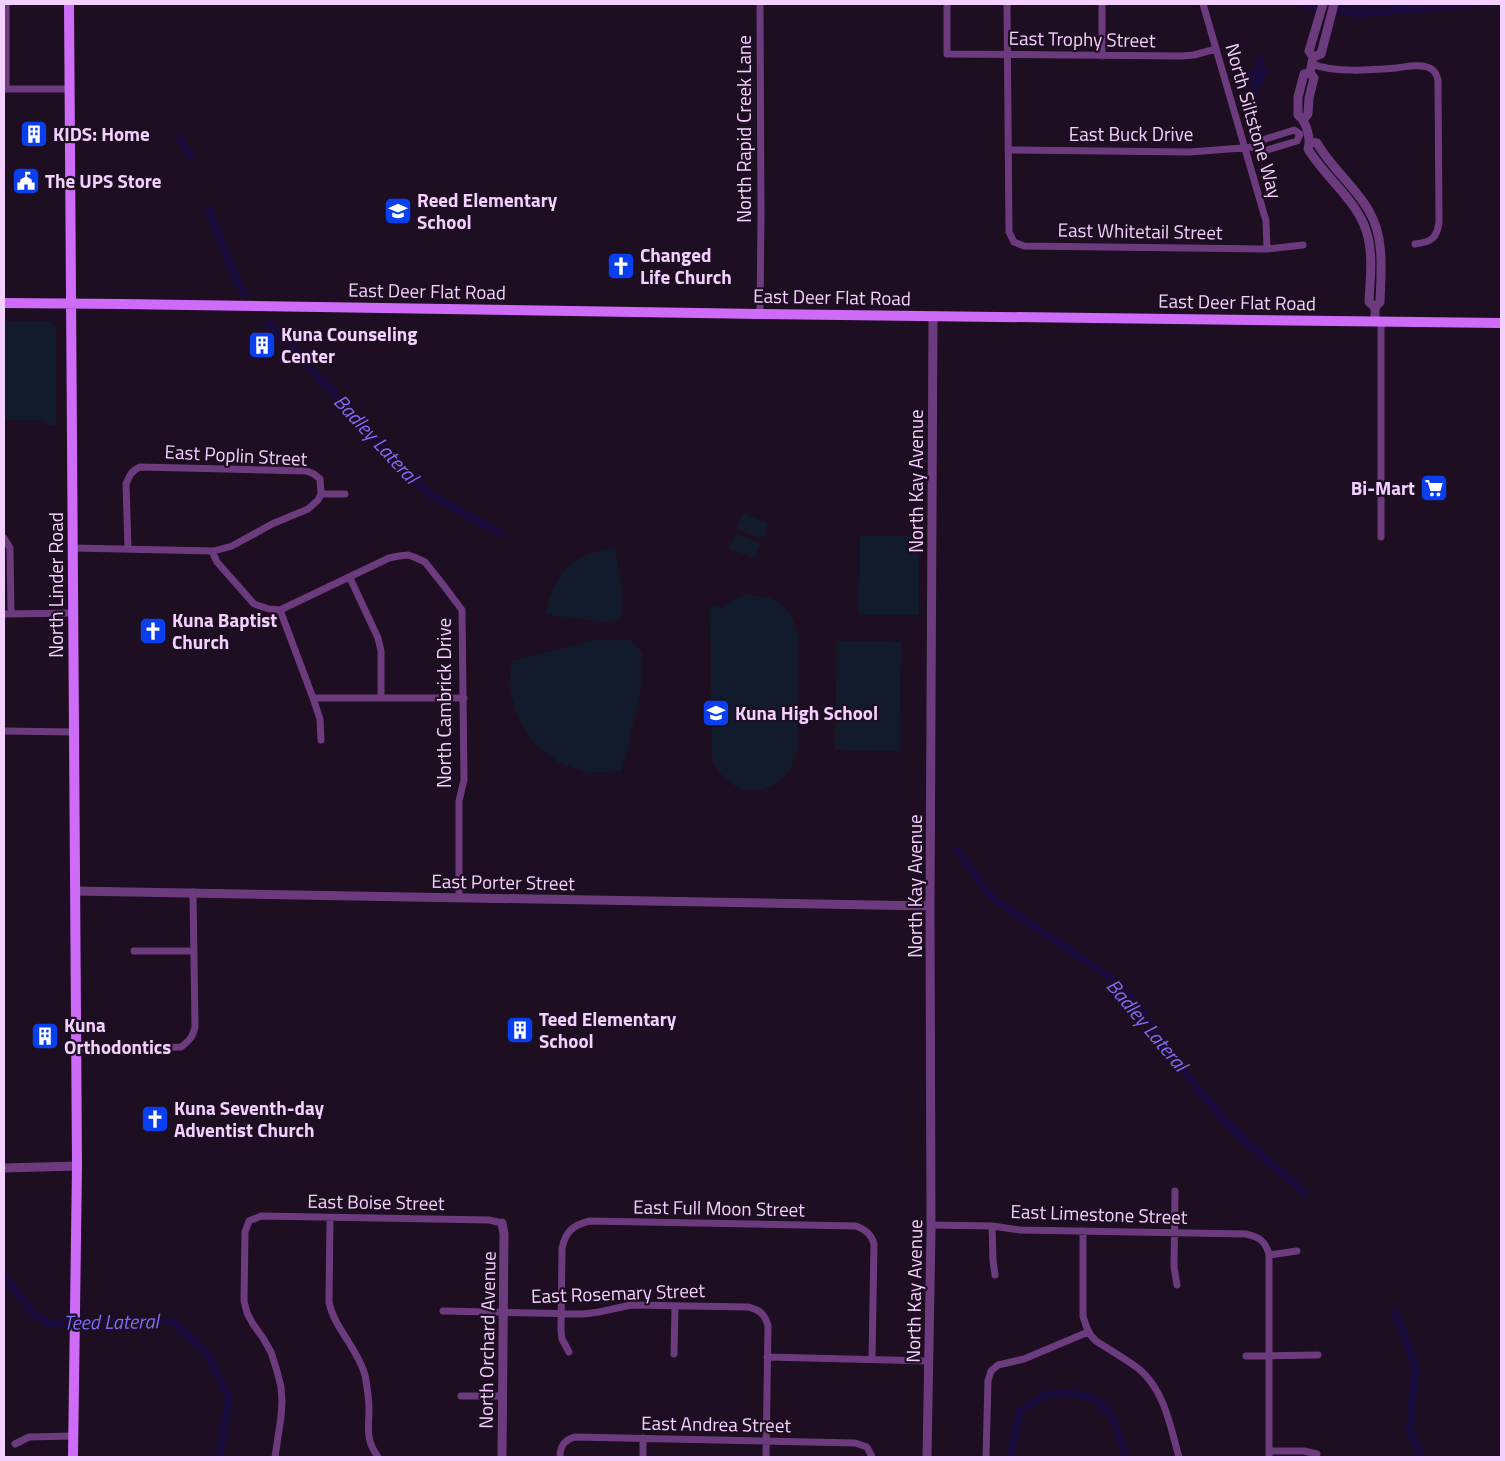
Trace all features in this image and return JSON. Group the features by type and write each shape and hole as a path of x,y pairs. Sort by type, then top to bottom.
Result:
{"main road":[{"name":"North Linder Road","path":"69,4 77,1166 73,1457"},
{"name":"East Deer Flat Road","path":"4,303 1501,323"}],"street":[{"path":"6,4 5,89 70,89"},
{"name":"North Rapid Creek Lane","path":"760,4 760,314"},
{"name":"East Trophy Street","path":"947,4 947,54 1188,56 1216,49"},
{"path":"1007,4 1008,150"},
{"path":"1102,4 1102,56"},
{"name":"North Siltstone Way","path":"1203,4 1266,221 1267,248"},
{"path":"1323,4 1309,51 1314,78 1309,98 1308,114 1304,119 1304,133 1310,142 1317,144 1322,154 1365,205 1375,222 1379,234 1381,256 1380,302 1375,306 1378,321 1381,536"},
{"path":"1312,65 1321,54 1334,4"},
{"path":"1312,65 1334,70 1422,66 1434,70 1438,80 1439,222 1438,231 1434,238 1427,243 1416,244"},
{"name":"East Buck Drive","path":"1294,130 1304,133 1297,141 1260,152 1255,147 1256,142 1294,130"},
{"name":"East Buck Drive","path":"1008,150 1190,152 1255,147"},
{"name":"East Whitetail Street","path":"1008,150 1008,232 1014,242 1024,246 1267,248 1303,245"},
{"name":"North Kay Avenue","path":"927,1457 931,1225 930,906 933,316"},
{"name":"East Poplin Street","path":"128,549 126,484 129,476 135,469 140,467 306,471 320,479 321,494"},
{"path":"73,548 212,551 232,546 272,524 308,509 318,500 321,494 345,494"},
{"path":"4,538 10,548 7,614 74,613"},
{"path":"212,551 217,562 254,604 268,609 280,610 350,578 378,638 381,651 381,698"},
{"name":"North Cambrick Drive","path":"350,578 389,558 399,556 414,557 425,562 462,610 464,780 459,801 459,897"},
{"path":"280,610 320,719 321,740"},
{"path":"313,698 464,698"},
{"path":"4,731 74,732"},
{"name":"East Porter Street","path":"75,891 930,906"},
{"path":"76,1049 181,1047 188,1042 193,1035 195,1027 193,892"},
{"path":"134,951 194,951"},
{"path":"4,1168 77,1166"},
{"path":"1175,1192 1174,1267 1176,1285"},
{"name":"East Boise Street","path":"275,1457 281,1417 281,1387 270,1352 247,1313 244,1301 245,1232 250,1222 261,1216 489,1220 502,1223"},
{"path":"330,1218 331,1311 334,1319 357,1354 364,1373 368,1391 368,1434 371,1448 378,1457"},
{"name":"North Orchard Avenue","path":"502,1223 504,1234 502,1457"},
{"name":"East Full Moon Street","path":"560,1313 562,1248 570,1230 579,1223 856,1226 868,1233 874,1244 872,1358"},
{"name":"East Limestone Street","path":"931,1225 992,1226 1020,1230 1246,1234 1256,1236 1264,1242 1269,1255"},
{"path":"992,1226 995,1275"},
{"path":"1083,1231 1083,1316 1088,1332 1096,1341 1140,1370 1150,1381 1164,1404 1179,1457"},
{"path":"1297,1250 1269,1255 1269,1454 1304,1451 1317,1454"},
{"name":"East Rosemary Street","path":"443,1311 583,1314 631,1305 748,1307 762,1313 766,1319 768,1326 768,1357"},
{"path":"674,1354 675,1306"},
{"path":"560,1313 562,1340 569,1352"},
{"path":"986,1457 988,1380 991,1371 998,1365 1024,1359 1088,1332"},
{"path":"1246,1356 1318,1355"},
{"path":"766,1457 768,1357 930,1360"},
{"path":"461,1396 502,1396"},
{"path":"15,1444 29,1437 73,1436"},
{"name":"East Andrea Street","path":"560,1457 561,1447 564,1442 575,1437 856,1443 867,1447 872,1457"},
{"path":"643,1438 643,1457"}],"shaded area":[{"path":"1263,56 1268,71 1264,78 1265,84 1258,86 1261,97 1255,99 1246,72 1253,70 1257,65 1255,58"},
{"path":"4,321 48,321 56,326 56,425 50,426 44,420 4,420"},
{"path":"742,513 768,523 763,538 736,529"},
{"path":"735,534 761,543 755,558 729,549"},
{"path":"860,536 919,536 919,615 859,615"},
{"path":"615,548 622,595 621,618 596,621 546,614 554,587 567,568 587,554"},
{"path":"746,595 765,597 780,604 790,615 797,633 797,749 791,767 786,774 775,784 761,790 739,788 733,785 723,777 712,760 710,606 719,606 720,610 732,600"},
{"path":"594,640 630,640 642,652 642,685 622,771 588,773 559,763 535,744 518,718 509,688 512,661"},
{"path":"837,641 901,642 899,751 835,750"}],"waterway":[{"path":"1301,4 1316,7"},
{"path":"1338,10 1359,13 1473,4"},
{"name":"Badley Lateral","path":"180,140 190,156"},
{"name":"Badley Lateral","path":"209,209 223,248 243,293"},
{"name":"Badley Lateral","path":"269,324 421,487 435,497 500,533"},
{"name":"Badley Lateral","path":"957,850 989,894 997,901 1117,982 1219,1114 1305,1193"},
{"name":"Teed Lateral","path":"4,1276 34,1314 48,1323 172,1321 207,1353 229,1399 219,1457"},
{"name":"Badley Lateral","path":"1395,1313 1403,1330 1415,1367 1410,1427 1411,1436 1422,1457"},
{"name":"Teed Lateral","path":"1010,1457 1020,1411 1044,1395 1070,1393 1095,1399 1112,1416 1126,1457"}],"place":[{"name":"KIDS: Home","path":"34,134"},
{"name":"The UPS Store","path":"26,181"},
{"name":"Reed Elementary School","path":"398,211"},
{"name":"Changed Life Church","path":"621,266"},
{"name":"Kuna Counseling Center","path":"262,345"},
{"name":"Bi-Mart","path":"1434,488"},
{"name":"Kuna Baptist Church","path":"153,631"},
{"name":"Kuna High School","path":"716,713"},
{"name":"Teed Elementary School","path":"520,1030"},
{"name":"Kuna Orthodontics","path":"45,1036"},
{"name":"Kuna Seventh-day Adventist Church","path":"155,1119"}]}
